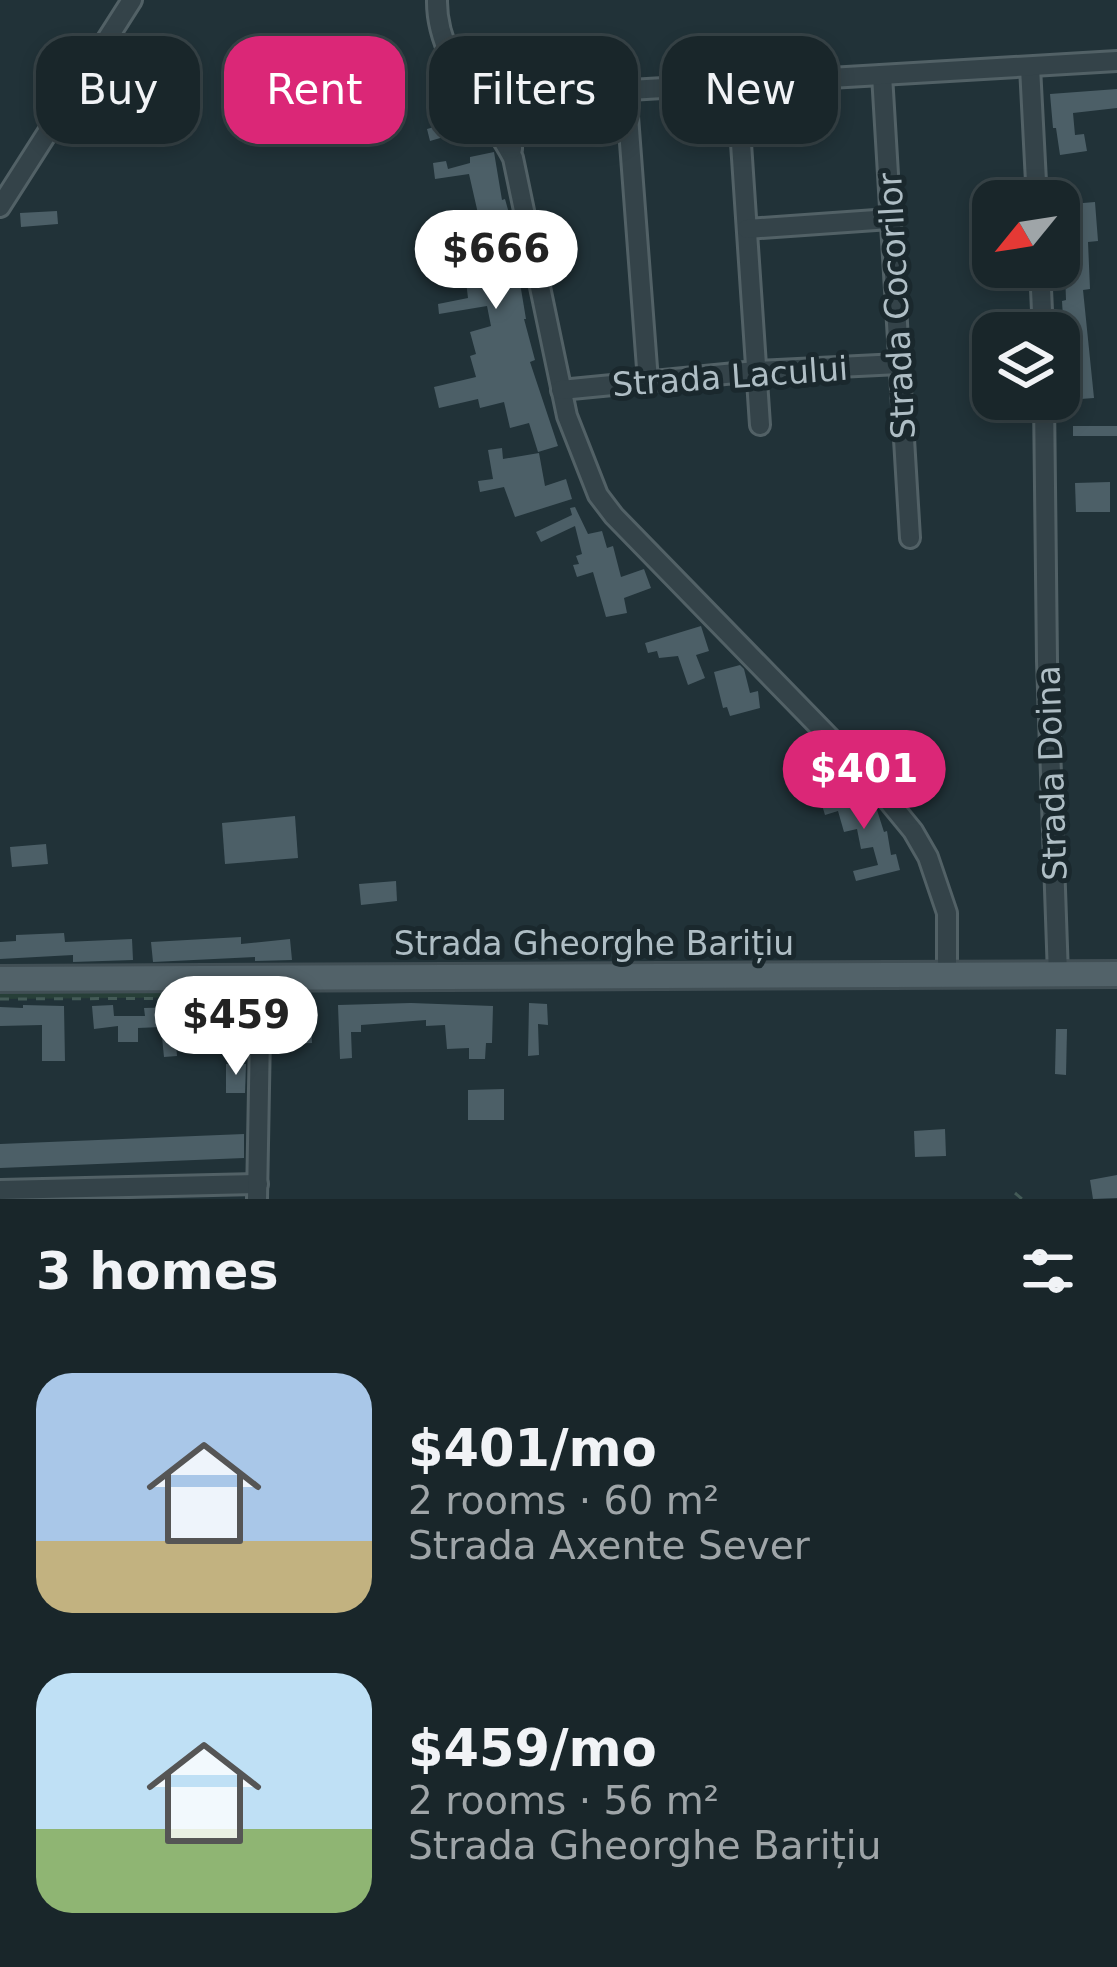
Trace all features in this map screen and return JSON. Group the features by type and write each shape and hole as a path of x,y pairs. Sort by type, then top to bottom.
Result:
{"main road":[{"name":"Strada Gheorghe Barițiu","path":"0,979 1117,974"}],"street":[{"path":"0,207 132,0"},
{"path":"436,0 441,36"},
{"path":"838,78 1117,62"},
{"path":"1030,68 1035,180"},
{"name":"Strada Cocorilor","path":"882,75 910,538"},
{"path":"504,144 513,158"},
{"path":"513,144 561,390 598,495 872,781 913,831 928,857 946,913 947,975"},
{"path":"630,144 648,381"},
{"path":"741,144 760,424"},
{"path":"747,229 890,219"},
{"name":"Strada Lacului","path":"561,390 756,371 899,364"},
{"name":"Strada Doina","path":"1044,420 1058,975"},
{"path":"0,1190 258,1192 261,978"}],"path":[{"path":"1015,1193 1022,1199"}],"green space":[{"path":"261,978 261,997 0,999 0,979"}],"building":[{"path":"1117,89 1117,108 1073,113 1075,135 1084,134 1087,151 1060,155 1050,94"},
{"path":"494,152 519,259 524,319 535,360 530,362 558,446 538,452 529,423 510,428 504,402 480,408 478,399 439,408 434,387 476,377 470,332 491,326 487,306 439,314 438,304 468,298 462,248 484,240 469,174 435,179 433,163 446,161 448,169 470,163 470,157"},
{"path":"1095,202 1098,241 1088,242 1090,289 1083,290 1094,398 1080,399 1080,312 1063,312 1062,301 1066,288 1080,288 1080,203"},
{"path":"57,211 58,224 21,227 20,213"},
{"path":"1073,426 1117,426 1117,436 1073,436"},
{"path":"502,448 503,459 539,453 545,486 566,479 572,499 515,517 504,487 480,492 478,481 493,479 488,450"},
{"path":"1110,482 1110,512 1076,512 1075,483"},
{"path":"575,507 588,534 602,531 607,548 613,546 621,577 644,569 651,588 624,598 627,613 606,617 593,572 577,577 573,565 579,564 576,556 582,554 575,526 541,542 536,532 572,515 570,508"},
{"path":"701,626 709,651 696,655 705,678 688,685 678,656 659,658 657,651 648,653 645,643"},
{"path":"740,665 750,693 758,691 760,708 730,716 727,707 723,708 714,672"},
{"path":"851,785 860,815 877,810 900,870 856,881 853,871 878,865 873,847 861,849 857,829 844,832 838,811 825,815 822,805 833,802 830,791"},
{"path":"295,816 298,858 225,864 222,823"},
{"path":"46,844 48,864 12,867 10,847"},
{"path":"396,881 397,901 361,905 359,884"},
{"path":"64,933 65,942 132,939 133,960 73,962 73,955 0,959 0,942 16,941 16,935"},
{"path":"241,937 241,944 290,939 292,960 153,962 151,942"},
{"path":"247,1001 247,1022 175,1030 177,1056 164,1057 161,1027 138,1028 138,1042 118,1042 118,1026 94,1029 92,1006 113,1005 114,1016 145,1016 144,1008"},
{"path":"529,1003 547,1004 548,1025 538,1024 539,1055 528,1056"},
{"path":"338,1005 493,1006 492,1043 486,1043 485,1059 469,1059 469,1048 447,1049 445,1025 426,1026 426,1020 361,1025 361,1032 351,1032 352,1058 340,1059"},
{"path":"64,1006 65,1061 42,1061 42,1025 0,1026 0,1007"},
{"path":"310,1006 312,1043 289,1044 288,1031 277,1031 276,1007"},
{"path":"1056,1029 1067,1029 1066,1075 1055,1074"},
{"path":"226,1064 246,1064 245,1093 226,1093"},
{"path":"504,1089 504,1120 468,1120 468,1090"},
{"path":"945,1129 946,1156 915,1157 914,1131"},
{"path":"244,1134 244,1158 0,1168 0,1144"},
{"path":"1117,1175 1117,1198 1093,1199 1090,1180"}]}
